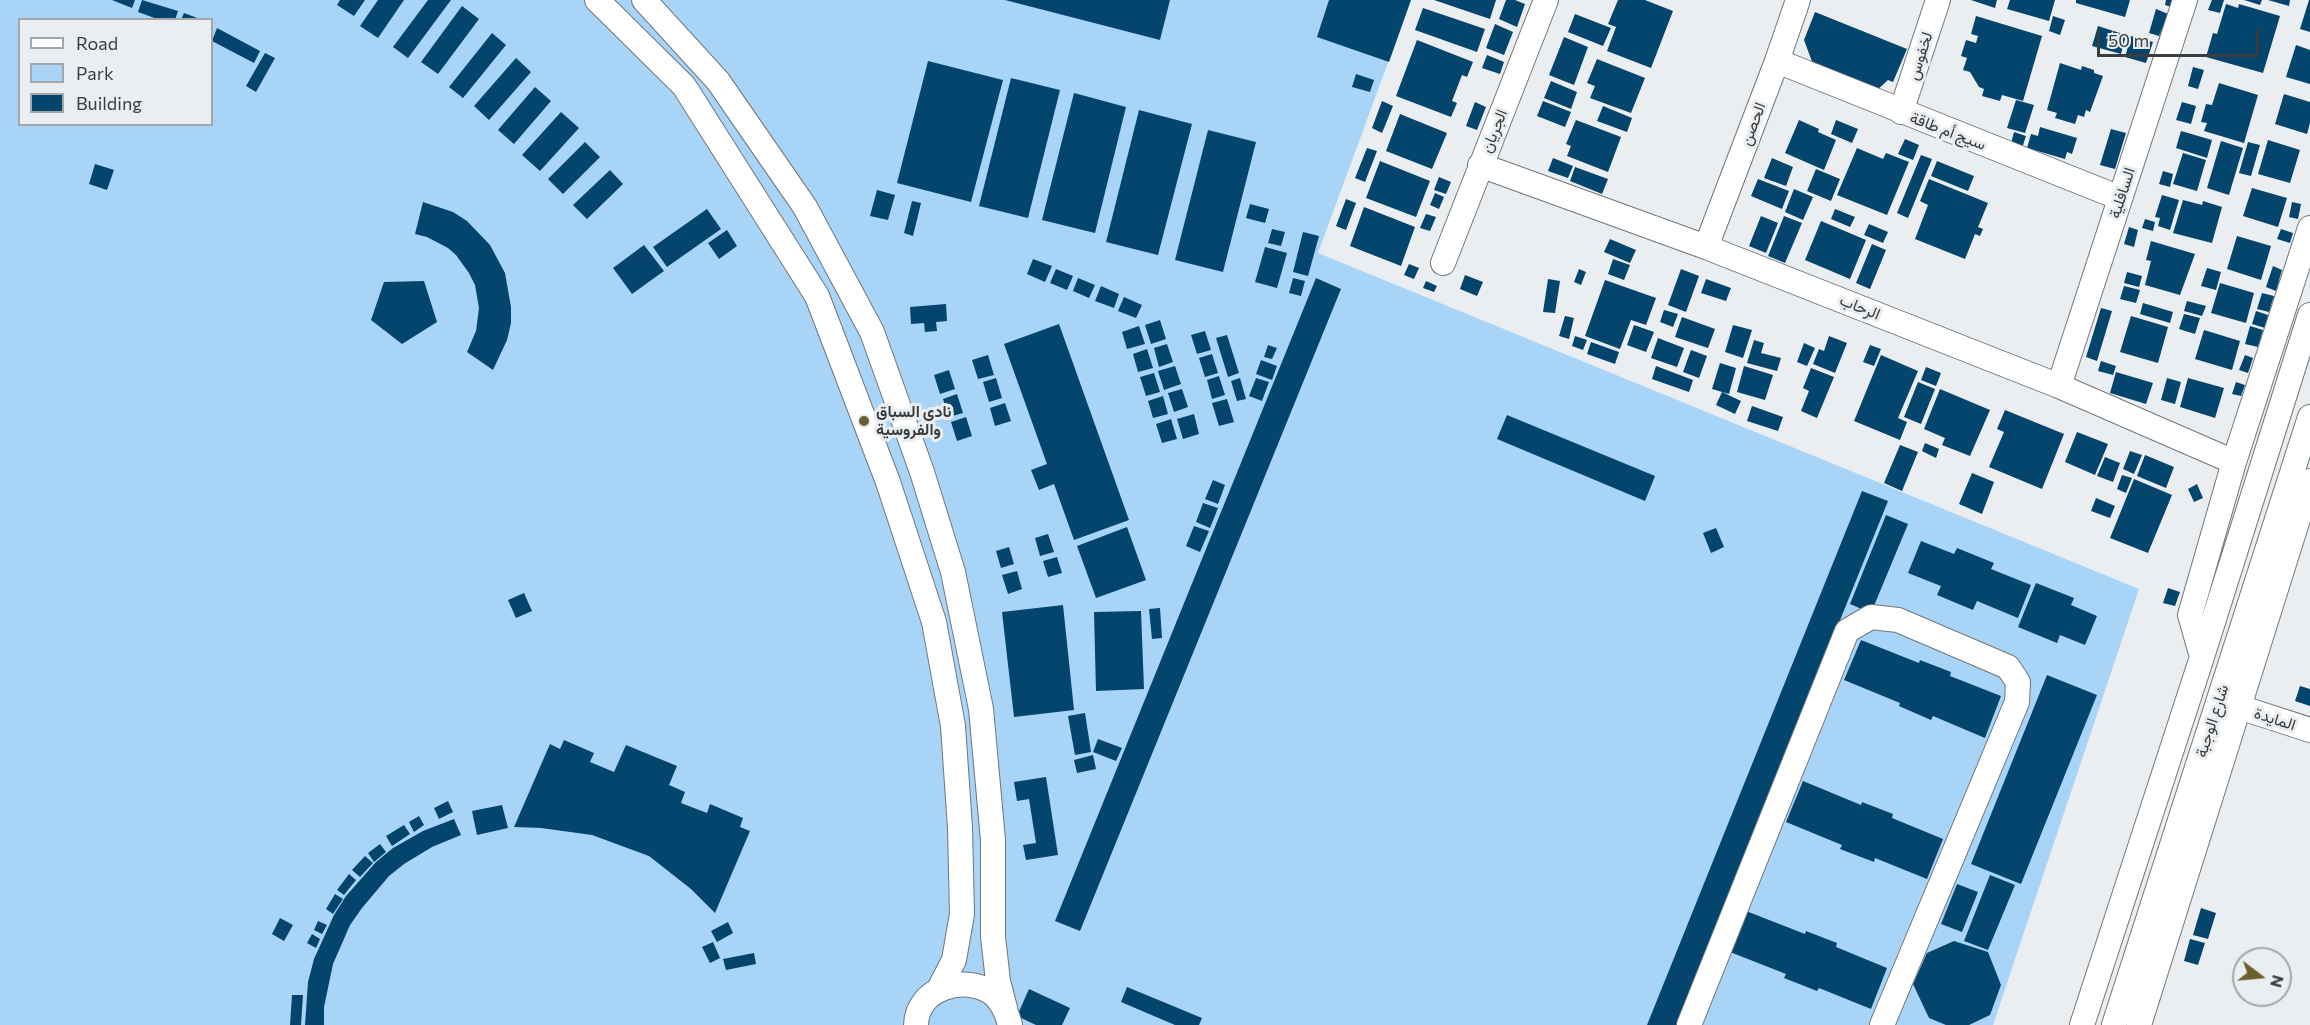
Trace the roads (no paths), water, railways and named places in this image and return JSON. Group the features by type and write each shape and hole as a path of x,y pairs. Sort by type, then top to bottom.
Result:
{"street":[{"path":"597,0 684,86 817,296 888,482 934,622 953,726 960,828 962,914 954,960 939,989 925,1002 916,1019 916,1025"},
{"path":"644,0 718,81 805,207 872,332 922,472 953,572 981,709 993,840 993,937 998,981 1009,1021"},
{"name":"الجريان","path":"1443,262 1546,0"},
{"name":"الحصن","path":"1706,247 1798,0"},
{"name":"لخفوس","path":"1901,112 1938,0"},
{"name":"السافلية","path":"2059,387 2185,0"},
{"name":"سيج أم طاقة","path":"1777,61 2120,198"},
{"name":"الرحاب","path":"1480,165 1706,247 2059,387 2234,462"},
{"path":"2202,657 2190,615 2234,462 2310,228"},
{"path":"807,280 837,266"},
{"name":"شارع الوجبة","path":"2082,1025 2310,315"},
{"name":"شارع الوجبة","path":"2114,1025 2310,417"},
{"name":"شارع الوجبة","path":"2139,1025 2310,482"},
{"path":"1689,1025 1846,631 1871,617 1898,620 2008,667 2018,682 2017,702 1882,1025"},
{"name":"المايدة","path":"2239,707 2310,730"},
{"path":"939,989 957,983 976,985 993,994 1009,1021"}],"place":[{"name":"نادي السباق والفروسية","path":"864,421"}]}
